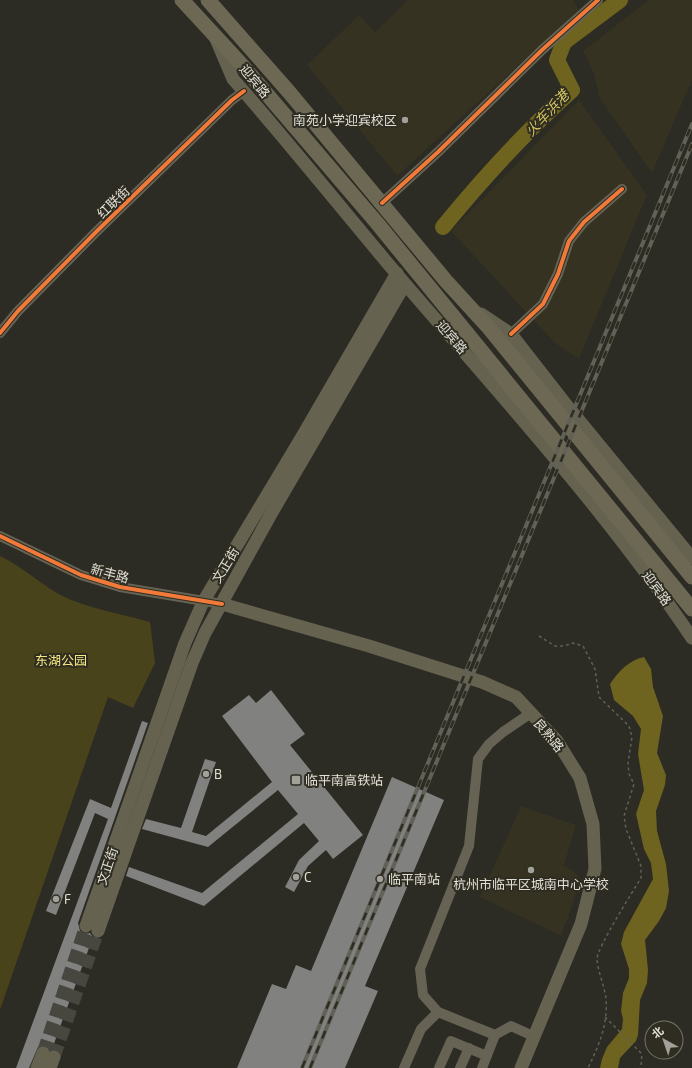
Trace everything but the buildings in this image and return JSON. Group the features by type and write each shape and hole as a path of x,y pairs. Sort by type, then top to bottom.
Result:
{"highway":[{"name":"迎宾路","path":"182,0 242,65 377,223 692,609"},
{"name":"迎宾路","path":"208,0 290,92 382,203 489,328 692,577"}],"main road":[{"name":"迎宾路","path":"214,36 234,79 405,284 512,406 582,491 660,590 692,638"},
{"name":"文正街","path":"397,273 303,435 203,602 185,643 92,928 192,663 205,633 405,284"},
{"name":"迎宾路","path":"471,307 511,334 568,407 692,558"},
{"name":"良熟路","path":"222,604 369,646 482,682 516,697 557,741 580,778 593,824 595,869 581,924 533,1036 521,1068"},
{"path":"37,1068 49,1059"}],"street":[{"path":"382,203 438,152 542,50 598,0"},
{"name":"红联街","path":"0,333 18,311 96,232 232,100 244,91"},
{"path":"511,334 543,304 558,274 569,241 584,222 622,189"},
{"name":"新丰路","path":"0,536 81,575 120,587 222,604"},
{"path":"495,1036 438,1012 423,995 420,969 469,846 478,759 489,744 503,732 531,713"},
{"path":"404,1068 421,1029 438,1012"},
{"path":"482,1068 495,1036 511,1026 533,1036"},
{"path":"440,1068 451,1041 487,1056"},
{"path":"460,1068 469,1048"}],"path":[{"path":"539,636 555,646 564,646 573,643 583,646 595,669 599,697 629,726 632,737 628,763 629,774 634,784 624,816 626,829 642,866 641,878 600,945 597,958 606,998 605,1017 602,1039 588,1068"},
{"path":"605,1017 641,1053 642,1060 640,1068"}],"shaded area":[{"name":"南苑小学迎宾校区","path":"408,0 573,0 579,10 397,176 307,65 359,15 375,32"},
{"path":"649,0 692,0 692,80 652,173 599,97 594,74 583,51"},
{"path":"579,100 647,195 579,359 555,343 451,231"},
{"path":"644,657 651,669 653,687 663,716 657,753 666,775 665,785 656,811 657,831 666,864 669,891 666,908 659,921 645,940 648,970 647,983 640,1000 638,1035 636,1041 620,1058 618,1068 600,1068 607,1047 622,1029 623,1019 621,1011 623,993 629,978 629,969 621,944 624,932 653,879 651,863 644,849 636,814 644,790 638,754 641,729 633,716 614,700 610,684 629,663"},
{"name":"杭州市临平区城南中心学校","path":"521,806 576,825 564,865 578,875 574,901 561,936 480,897"}],"green space":[{"name":"东湖公园","path":"0,556 67,598 90,606 150,622 155,663 133,708 108,697 0,1010"}],"waterway":[{"name":"火车浜港","path":"443,227 505,156 572,90 557,60 564,42 620,0"}],"tunnel":[{"path":"43,1053 86,926"},
{"path":"54,1057 98,931"}],"railway":[{"path":"302,1068 692,124"},
{"path":"310,1068 692,144"}],"cycle path":[{"path":"382,203 438,152 542,50 598,0"},
{"path":"0,333 18,311 96,232 232,100 244,91"},
{"path":"511,334 543,304 558,274 569,241 584,222 622,189"},
{"path":"0,536 81,575 120,587 222,604"}],"place":[{"name":"南苑小学迎宾校区","path":"405,120"},
{"name":"B","path":"206,774"},
{"name":"临平南高铁站","path":"296,780"},
{"name":"杭州市临平区城南中心学校","path":"531,870"},
{"name":"C","path":"296,877"},
{"name":"临平南站","path":"380,879"},
{"name":"F","path":"56,899"}]}
